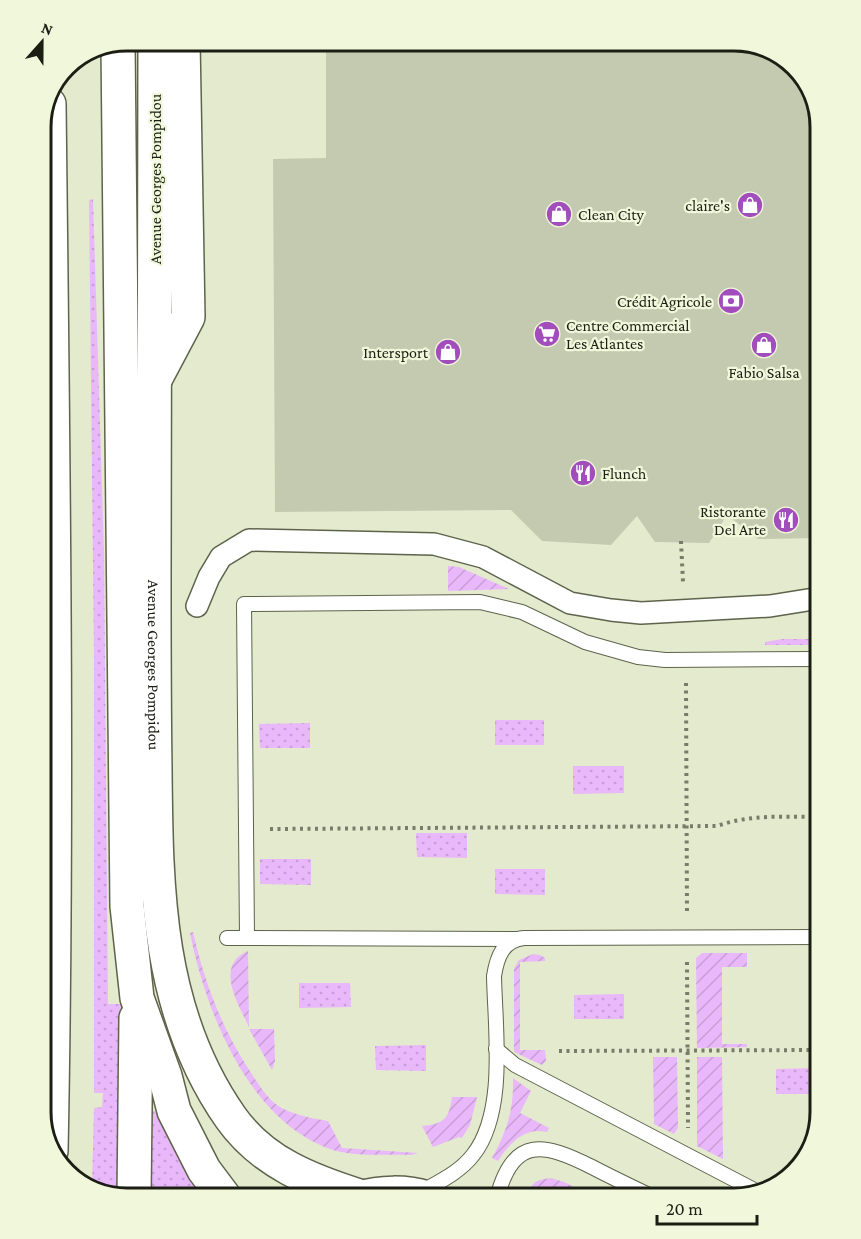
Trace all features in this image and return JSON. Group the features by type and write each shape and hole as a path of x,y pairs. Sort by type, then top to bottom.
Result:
{"main road":[{"name":"Avenue Georges Pompidou","path":"155,51 152,385 155,865 164,945 176,999 198,1061 232,1119 268,1156 284,1167 331,1188"},
{"path":"152,385 188,317 183,51"},
{"name":"Avenue Georges Pompidou","path":"118,52 127,906 136,998 165,1077 174,1111 204,1170 218,1188"},
{"path":"51,323 55,816 51,1116"},
{"path":"134,1188 136,998"}],"street":[{"path":"197,606 209,577 221,557 249,540 434,544 483,557 570,603 589,608 641,613 770,606 810,600"}],"lane":[{"path":"247,938 244,604 480,602 522,612 567,635 609,650 638,657 665,660 810,659"},
{"path":"227,938 810,937"},
{"path":"433,1188 473,1155 490,1123 495,1101 496,966 502,950 517,939"},
{"path":"496,1049 515,1065 747,1186"},
{"path":"500,1188 511,1166 519,1157 528,1151 541,1148 564,1154 634,1188"}],"path":[{"path":"681,542 684,611"},
{"path":"682,1153 688,1136 686,659"},
{"path":"246,829 717,826 733,820 753,818 810,817"},
{"path":"559,1051 810,1050"}],"shaded area":[{"path":"93,199 104,552 108,1004 122,1004 125,1034 122,1188 112,1187 92,1180 94,1108 102,1107 103,1093 94,1093 94,657 89,200"},
{"path":"448,566 459,567 509,589 448,591"},
{"path":"782,639 810,639 810,645 765,645 765,642"},
{"path":"495,720 544,720 544,745 495,745"},
{"path":"310,723 310,748 260,748 259,724"},
{"path":"573,766 624,766 624,793 573,794"},
{"path":"416,833 467,833 467,858 417,857"},
{"path":"260,859 311,859 311,885 260,884"},
{"path":"495,869 545,869 545,895 495,894"},
{"path":"193,932 202,968 222,1020 238,1052 262,1090 272,1101 291,1112 328,1121 342,1148 418,1153 372,1155 333,1150 303,1136 277,1116 255,1090 236,1061 220,1029 197,964 190,933"},
{"path":"248,951 249,1027 235,997 230,975 232,966 238,957"},
{"path":"702,953 747,953 747,967 722,967 722,1044 747,1044 747,1047 697,1048 696,958"},
{"path":"533,954 540,955 545,958 545,961 520,962 520,1050 545,1050 546,1061 542,1065 514,1052 514,969 519,960"},
{"path":"299,983 350,983 351,1007 299,1008"},
{"path":"624,994 624,1019 574,1019 574,995"},
{"path":"249,1029 274,1029 275,1061 272,1070"},
{"path":"426,1045 426,1071 376,1070 375,1046"},
{"path":"653,1057 677,1057 678,1128 674,1134 654,1124"},
{"path":"697,1057 722,1057 723,1159 697,1146"},
{"path":"810,1068 810,1094 776,1094 776,1069"},
{"path":"513,1078 531,1091 520,1113 549,1128 547,1132 524,1134 512,1143 498,1161 492,1158 508,1120"},
{"path":"452,1097 477,1097 470,1125 462,1138 459,1137 433,1147 422,1126 436,1124 444,1119 449,1111"},
{"path":"150,1109 159,1113 205,1188 147,1188"},
{"path":"551,1178 576,1188 531,1188 534,1183"}],"building":[{"name":"Centre Commercial Les Atlantes","path":"326,51 739,51 768,59 788,73 804,98 810,127 810,538 758,539 727,515 709,543 655,542 637,516 611,545 542,541 511,510 275,512 273,159 326,158"}],"place":[{"name":"claire's","path":"750,205"},
{"name":"Clean City","path":"559,214"},
{"name":"Crédit Agricole","path":"731,301"},
{"name":"Centre Commercial Les Atlantes","path":"547,334"},
{"name":"Fabio Salsa","path":"764,345"},
{"name":"Intersport","path":"448,352"},
{"name":"Flunch","path":"583,473"},
{"name":"Ristorante Del Arte","path":"786,520"}]}
